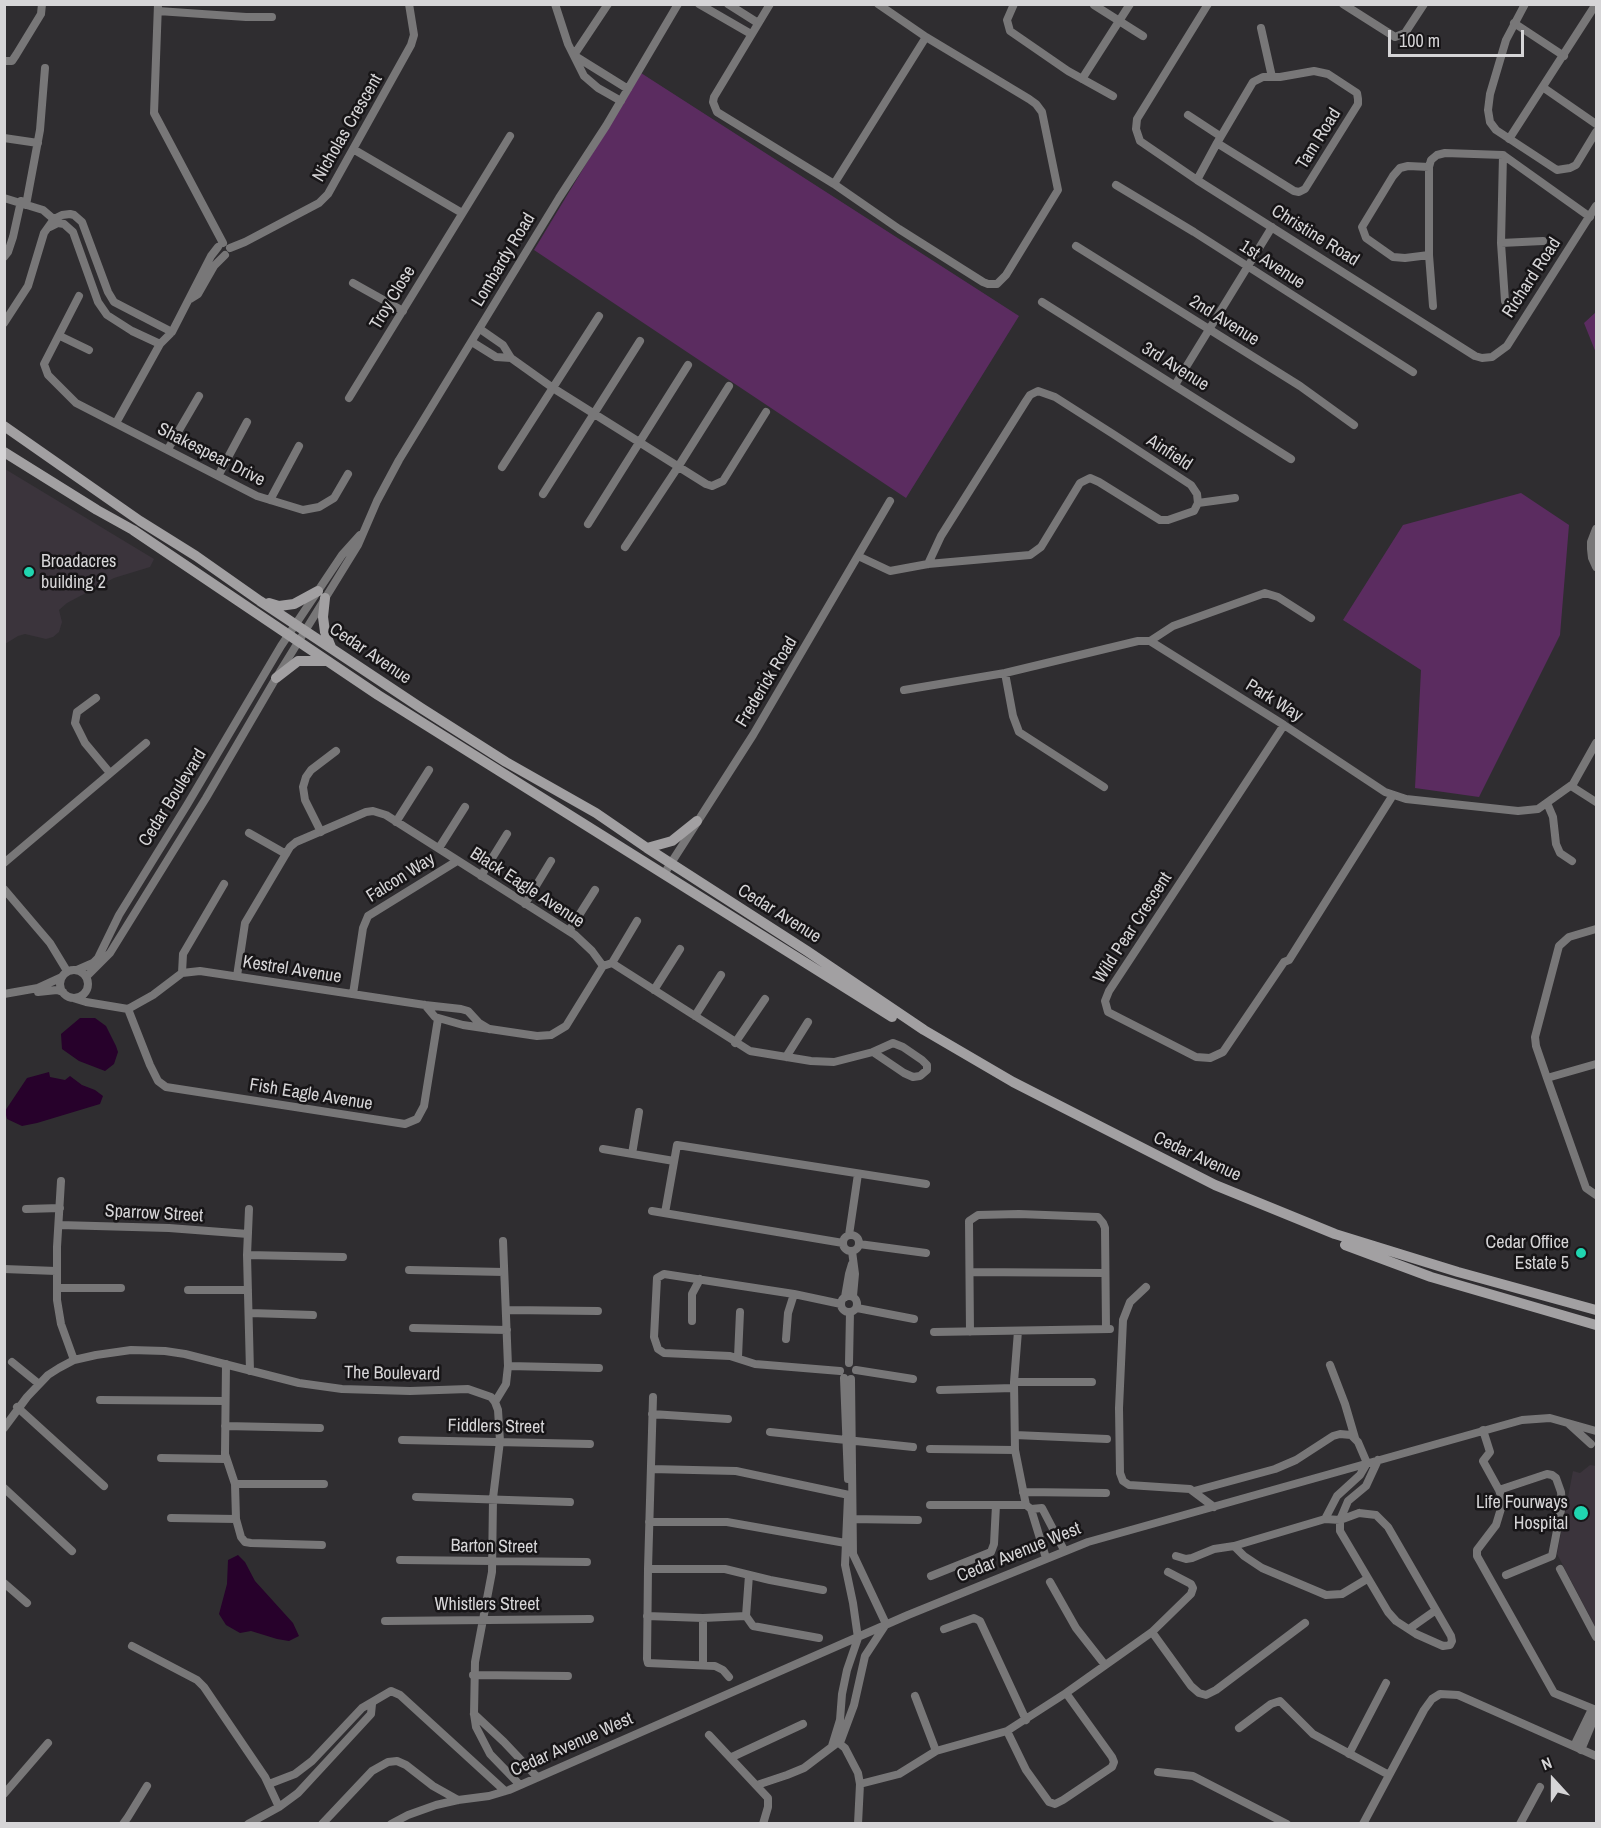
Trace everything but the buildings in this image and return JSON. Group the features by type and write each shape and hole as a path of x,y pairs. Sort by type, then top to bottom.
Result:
{"main road":[{"name":"Cedar Avenue","path":"4,426 140,521 472,741 596,813 924,1030 1012,1082 1177,1166 1255,1202 1350,1240 1596,1310"},
{"name":"Cedar Avenue","path":"4,452 96,510 133,530 378,695 878,1009 1017,1092 1162,1166 1332,1240 1431,1277 1596,1325"},
{"path":"260,601 279,606 294,604 321,594 325,632 332,648"},
{"path":"276,678 298,661 329,661"},
{"path":"647,848 672,841 697,821"}],"street":[{"path":"4,61 12,61 16,56 41,14 42,4"},
{"name":"Nicholas Crescent","path":"224,248 245,242 323,200 328,194 411,45 414,35 409,4"},
{"path":"555,4 574,55 588,80 621,101"},
{"path":"574,55 608,4"},
{"name":"Lombardy Road","path":"294,637 302,627 342,555 361,534 399,460 621,101 678,4"},
{"path":"699,4 751,34"},
{"path":"728,4 758,22"},
{"path":"770,4 716,93 713,102 715,109 746,132 834,184 899,229 988,284 997,284 1017,258 1058,190 1042,112 1029,99 926,37 878,4"},
{"path":"1014,4 1007,21 1010,31 1082,79 1113,96"},
{"path":"1082,79 1130,4"},
{"name":"Christine Road","path":"1208,4 1137,119 1137,135 1143,144 1475,356 1487,358"},
{"path":"1343,4 1395,37 1405,33 1424,4"},
{"path":"1525,4 1506,39 1490,94 1488,110 1490,122 1496,130 1557,170 1576,165 1596,132"},
{"path":"1509,139 1596,4"},
{"path":"1094,5 1143,36"},
{"path":"116,423 160,344 172,332 211,256 224,248 154,113 158,8 246,17 272,17"},
{"path":"1514,23 1564,56"},
{"path":"1261,27 1272,77"},
{"path":"834,184 926,37"},
{"path":"574,55 628,89"},
{"path":"5,258 23,203 38,143 45,68"},
{"name":"Tam Road","path":"1188,115 1218,140 1294,191 1299,192 1305,189 1358,104 1358,94 1323,72 1314,71 1258,79 1253,82 1218,140 1197,180"},
{"path":"1544,88 1596,124"},
{"name":"Troy Close","path":"350,398 510,136"},
{"path":"4,138 38,143"},
{"path":"353,149 462,213"},
{"path":"1432,306 1429,255 1430,167 1434,157 1445,153 1503,155 1590,217"},
{"path":"1503,155 1501,243 1504,301"},
{"path":"1429,255 1393,257 1366,238 1362,227 1400,168 1430,167"},
{"name":"1st Avenue","path":"1116,185 1413,372"},
{"path":"4,198 46,212 56,221 68,225 75,235 102,310 111,320 160,344"},
{"name":"Richard Road","path":"1487,358 1496,356 1507,346 1596,206"},
{"path":"4,323 28,286 42,237 62,215 70,214 81,222 111,298 118,306 172,332"},
{"path":"1175,385 1272,227"},
{"path":"1501,243 1543,241"},
{"name":"2nd Avenue","path":"1076,246 1300,386 1354,425"},
{"path":"353,283 403,311"},
{"path":"93,287 105,284"},
{"path":"79,296 60,336 89,350"},
{"name":"3rd Avenue","path":"1042,302 1291,459"},
{"path":"502,467 599,316"},
{"path":"480,329 503,345 512,358 553,388 712,486 723,481 766,412"},
{"name":"Shakespear Drive","path":"60,336 44,364 48,375 74,401 257,496 309,510 328,502 338,493 348,474"},
{"path":"543,494 640,341"},
{"path":"472,342 496,357 512,358"},
{"path":"588,524 688,365"},
{"path":"625,547 729,386"},
{"name":"Ainfield","path":"928,564 941,536 1026,400 1038,391 1055,397 1191,485 1197,494 1198,503"},
{"path":"168,449 199,396"},
{"path":"218,476 247,422"},
{"path":"270,500 299,446"},
{"path":"858,556 888,571 928,564 1034,554 1041,547 1080,483 1090,478 1160,520 1189,514 1194,511 1198,503 1235,498"},
{"name":"Frederick Road","path":"664,874 753,735 890,501"},
{"path":"1596,529 1591,542 1592,558 1596,567"},
{"path":"904,690 1005,673 1138,641 1150,641 1173,626 1264,593 1271,593 1311,618"},
{"name":"Cedar Boulevard","path":"86,977 110,953 206,798 276,678 294,637"},
{"name":"Cedar Boulevard","path":"78,970 98,958 114,923 143,874 294,637"},
{"name":"Park Way","path":"1150,641 1284,725 1375,787 1406,799 1532,811 1571,786 1581,774 1596,743"},
{"path":"1005,673 1013,716 1020,732 1104,787"},
{"path":"96,698 77,712 75,723 85,743 110,773"},
{"name":"Wild Pear Crescent","path":"1284,725 1109,991 1105,1005 1108,1012 1196,1057 1218,1056 1228,1047 1393,795"},
{"path":"4,863 146,743"},
{"path":"321,832 305,800 303,787 311,770 336,752"},
{"path":"396,822 429,770"},
{"path":"1571,786 1596,802"},
{"path":"1547,803 1553,817 1556,844 1560,853 1572,861"},
{"path":"439,848 465,807"},
{"name":"Black Eagle Avenue","path":"237,976 245,923 286,854 296,842 370,811 382,813 569,931 589,948 603,966"},
{"path":"249,833 286,854"},
{"path":"481,876 507,834"},
{"name":"Falcon Way","path":"353,994 363,928 368,916 457,861"},
{"path":"525,904 551,861"},
{"path":"143,874 154,881"},
{"path":"4,996 44,991 63,992 73,998 128,1009 153,995 182,973 183,954 224,884"},
{"path":"4,889 50,943 65,974 60,987 63,992"},
{"path":"569,931 595,890"},
{"path":"603,966 612,963 637,921"},
{"path":"1596,928 1569,937 1556,952 1535,1036 1536,1046 1586,1188 1596,1195"},
{"path":"654,990 680,949"},
{"path":"612,963 750,1051 834,1062 873,1052 895,1043 922,1060 927,1065 927,1070 920,1076 913,1077 873,1052"},
{"name":"Kestrel Avenue","path":"438,1018 540,1037 558,1032 569,1022 603,966"},
{"path":"4,996 38,988 78,970 86,977 87,987 78,997 73,998"},
{"name":"Kestrel Avenue","path":"182,973 200,971 465,1010 489,1029"},
{"path":"695,1016 721,975"},
{"path":"85,991 96,1003"},
{"path":"735,1043 765,999"},
{"path":"425,1005 432,1015 438,1018"},
{"name":"Fish Eagle Avenue","path":"128,1009 150,1065 158,1081 166,1087 405,1124 417,1119 424,1106 438,1018"},
{"path":"786,1057 808,1022"},
{"path":"1547,1078 1596,1064"},
{"path":"632,1154 639,1112"},
{"path":"665,1213 677,1145 926,1184"},
{"path":"603,1149 674,1161"},
{"path":"843,1243 849,1235 858,1174"},
{"path":"61,1180 57,1288 61,1324 74,1360"},
{"path":"26,1209 60,1208"},
{"path":"249,1209 247,1255 250,1371"},
{"path":"652,1211 843,1243"},
{"path":"934,1332 970,1332 1108,1329 1105,1228 1098,1217 978,1215 969,1221 970,1332"},
{"name":"Sparrow Street","path":"59,1225 170,1228 248,1234"},
{"path":"843,1243 845,1248 852,1251 857,1249 859,1244 857,1237 849,1235"},
{"path":"502,1241 508,1366 505,1389 495,1402 499,1414 500,1441 493,1498 493,1563 490,1592 473,1675 474,1714 476,1728 490,1754 520,1785"},
{"path":"859,1244 926,1252"},
{"path":"852,1251 845,1311 853,1310 914,1319"},
{"path":"247,1255 343,1257"},
{"path":"4,1269 56,1271"},
{"path":"409,1270 504,1272"},
{"path":"970,1272 1106,1273"},
{"path":"835,1743 849,1662 858,1638 845,1565 851,1519 850,1441 845,1376 844,1364 854,1365 856,1370 855,1375 845,1376 755,1364 738,1357 664,1353 655,1344 657,1278 664,1274 794,1294 857,1300 853,1310 849,1363"},
{"path":"692,1321 692,1294 700,1279"},
{"path":"1146,1287 1125,1310 1119,1408 1120,1473 1123,1481 1130,1485 1185,1488 1194,1491 1214,1507"},
{"path":"57,1288 121,1288"},
{"path":"188,1290 248,1290"},
{"path":"786,1339 788,1313 794,1294"},
{"path":"507,1310 598,1311"},
{"path":"738,1357 740,1311"},
{"path":"250,1313 313,1315"},
{"path":"413,1328 507,1330"},
{"path":"1018,1331 1014,1385 1015,1450 1023,1492 1046,1558"},
{"name":"The Boulevard","path":"4,1428 17,1407 39,1384 59,1368 74,1360 110,1352 148,1350 185,1354 299,1383 342,1389 410,1391 468,1389 485,1394 495,1402"},
{"path":"12,1362 39,1384"},
{"path":"226,1364 225,1459 235,1484 236,1519 240,1535 245,1542 322,1545"},
{"path":"1325,1519 1337,1496 1360,1475 1367,1463 1355,1438 1330,1365"},
{"path":"508,1366 599,1368"},
{"path":"856,1370 914,1378"},
{"path":"940,1390 1092,1382"},
{"path":"653,1397 647,1616 648,1663 703,1664 719,1667 729,1677"},
{"path":"100,1400 225,1401"},
{"path":"17,1407 104,1486"},
{"path":"4,1410 11,1416"},
{"path":"652,1414 728,1419"},
{"name":"Cedar Avenue West","path":"458,1800 489,1796 520,1785 886,1624 1064,1550 1116,1533 1483,1430 1535,1418 1550,1418 1596,1431"},
{"path":"1568,1423 1591,1444"},
{"path":"225,1426 320,1428"},
{"path":"1483,1430 1490,1452 1483,1461 1503,1502 1496,1525 1478,1550 1477,1556 1554,1693 1595,1711 1578,1748"},
{"path":"770,1432 913,1447"},
{"path":"1194,1491 1286,1465 1334,1436 1346,1434 1355,1438"},
{"path":"1015,1435 1107,1439"},
{"name":"Fiddlers Street","path":"402,1440 590,1444"},
{"path":"850,1441 851,1519"},
{"path":"930,1449 1015,1450"},
{"path":"161,1458 225,1459"},
{"path":"1176,1557 1192,1558 1214,1549 1234,1546 1325,1519 1340,1520 1363,1512 1376,1515 1383,1521 1451,1636 1450,1645 1443,1646 1427,1640 1392,1617 1367,1580 1340,1531 1340,1520 1347,1501 1366,1486 1378,1460"},
{"path":"651,1469 736,1471 849,1495"},
{"path":"1499,1490 1547,1474 1556,1479 1561,1492 1562,1505 1552,1556 1506,1575"},
{"path":"235,1484 324,1485"},
{"path":"4,1488 72,1551"},
{"path":"1023,1492 1106,1493"},
{"path":"416,1497 570,1502"},
{"path":"930,1505 1042,1508 1064,1550"},
{"path":"931,1576 991,1552 994,1544 996,1505"},
{"path":"171,1518 236,1519"},
{"path":"851,1519 918,1520"},
{"path":"649,1522 737,1523 849,1543"},
{"path":"757,1785 797,1772 835,1743 852,1712 863,1664 871,1646 886,1624 849,1543"},
{"path":"1234,1546 1262,1568 1326,1595 1342,1594 1367,1580"},
{"name":"Barton Street","path":"400,1560 493,1563 587,1562"},
{"path":"648,1569 725,1569 823,1590"},
{"path":"1560,1569 1596,1637"},
{"path":"860,1784 899,1774 936,1751 1007,1731 1066,1693 1152,1632 1193,1590 1191,1584 1168,1572"},
{"path":"749,1575 746,1616 750,1623 757,1628 819,1638"},
{"path":"1050,1582 1076,1628 1105,1665"},
{"path":"4,1583 27,1603"},
{"path":"1409,1629 1436,1610"},
{"path":"647,1616 703,1618 746,1616"},
{"path":"703,1618 703,1664"},
{"name":"Whistlers Street","path":"385,1621 590,1619"},
{"path":"944,1629 970,1619 980,1621 1026,1719"},
{"path":"1152,1632 1191,1686 1199,1693 1206,1695 1216,1690 1305,1623"},
{"path":"132,1646 197,1680 204,1687 269,1784 279,1807"},
{"path":"849,1662 863,1664"},
{"path":"473,1675 568,1676"},
{"path":"1349,1754 1386,1683"},
{"name":"Cedar Avenue West","path":"372,1704 387,1692 391,1691 400,1695 505,1791"},
{"path":"1007,1731 1026,1770 1048,1802 1055,1804 1063,1800 1112,1767 1114,1762 1113,1756 1066,1693"},
{"path":"1363,1824 1428,1705 1440,1694 1454,1694 1596,1756"},
{"path":"915,1696 936,1751"},
{"path":"1239,1728 1271,1704 1280,1701 1312,1734 1389,1775"},
{"path":"248,1824 279,1807 304,1786 371,1714 372,1704 362,1708 312,1761 295,1774 269,1784"},
{"path":"841,1709 852,1712"},
{"path":"474,1714 537,1777"},
{"path":"732,1757 803,1724"},
{"path":"709,1735 732,1757 769,1802 763,1824"},
{"path":"4,1794 48,1743"},
{"path":"835,1743 845,1748 855,1765 860,1784 858,1824"},
{"path":"321,1824 372,1771 388,1762 402,1763 433,1786 458,1800"},
{"path":"1158,1772 1193,1776 1287,1824"},
{"path":"295,1774 304,1786"},
{"path":"128,1821 147,1786"},
{"path":"1520,1824 1540,1787"},
{"path":"391,1824 418,1811 458,1800"}],"shaded area":[{"path":"641,73 1019,316 906,498 534,250"},
{"path":"1596,312 1596,353 1584,323"},
{"path":"5,469 154,559 150,567 114,578 67,603 59,610 62,622 59,632 53,637 46,639 25,634 5,644"},
{"path":"1521,493 1569,525 1560,635 1479,797 1415,788 1421,670 1343,620 1403,525"},
{"path":"80,1018 95,1018 106,1026 116,1046 118,1052 114,1064 105,1071 79,1061 62,1049 61,1034"},
{"path":"49,1072 50,1077 65,1080 70,1076 82,1085 95,1090 103,1096 100,1104 22,1126 7,1119 5,1111 27,1078"},
{"name":"Life Fourways Hospital","path":"1590,1465 1596,1466 1596,1628 1557,1554 1573,1471 1580,1473"},
{"path":"238,1555 245,1562 255,1581 293,1623 299,1636 289,1641 251,1631 240,1633 226,1625 219,1614 227,1584 228,1560"}],"place":[{"name":"Broadacres building 2","path":"29,572"},
{"name":"Cedar Office Estate 5","path":"1581,1253"},
{"name":"Life Fourways Hospital","path":"1581,1513"}]}
